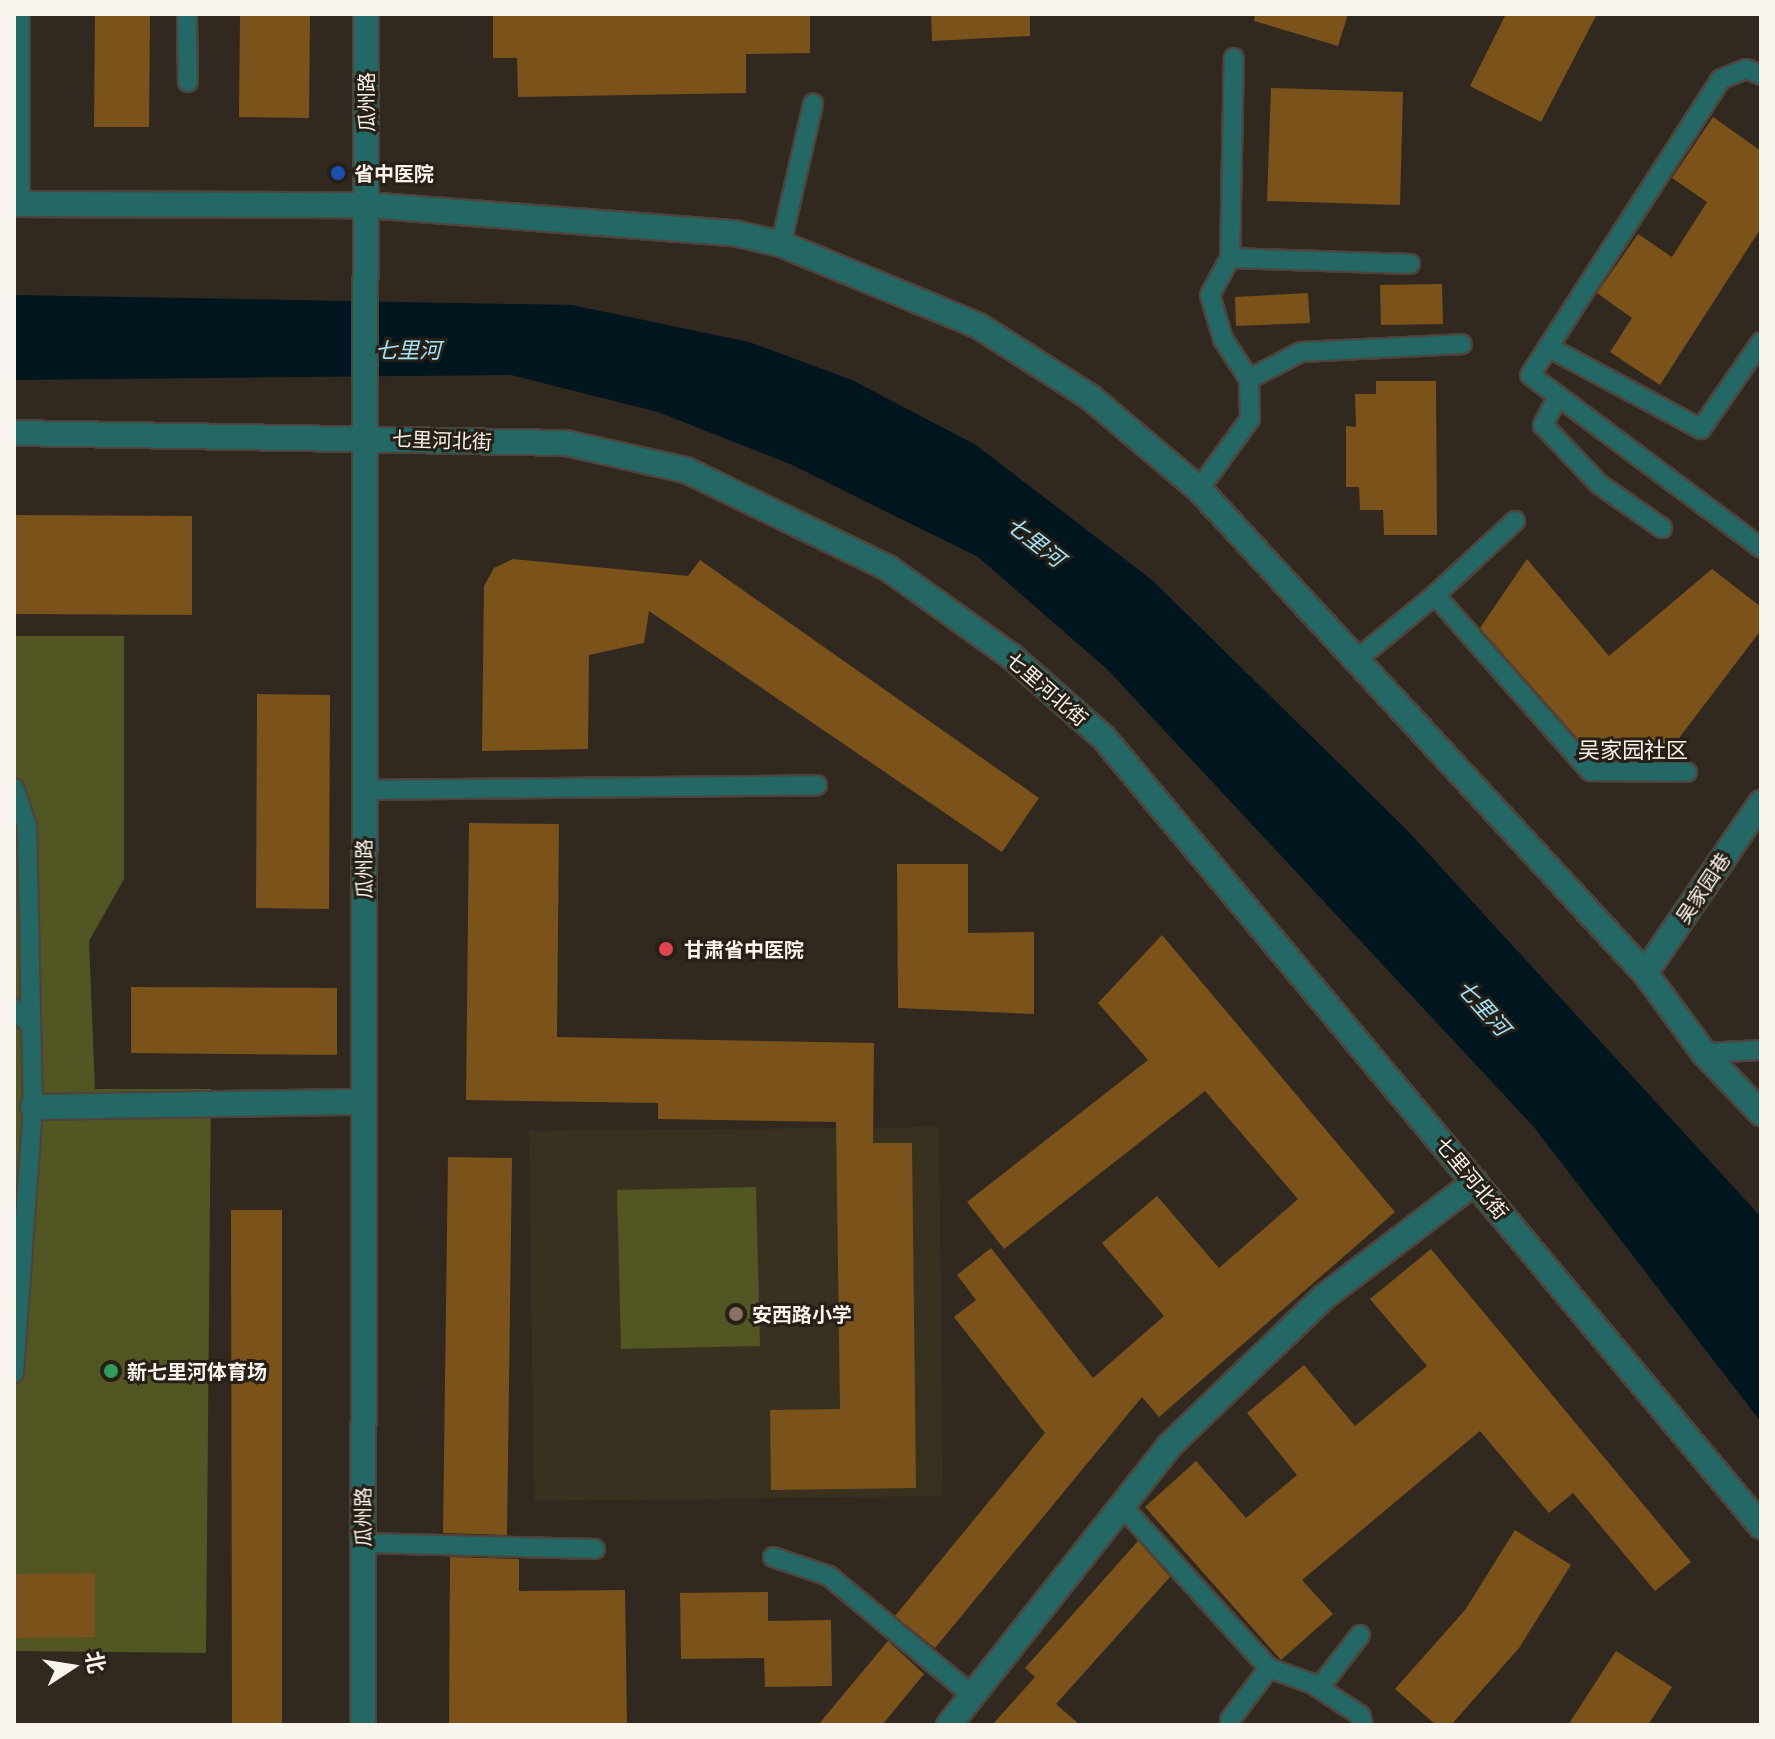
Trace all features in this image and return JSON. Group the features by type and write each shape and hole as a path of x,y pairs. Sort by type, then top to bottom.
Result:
{"street":[{"name":"瓜州路","path":"363,1725 364,438 368,386 365,287 366,14"},
{"path":"17,204 366,205 734,233 781,244 979,326 1090,397 1199,489 1645,973 1704,1053 1761,1113"},
{"name":"七里河北街","path":"14,433 566,443 686,470 888,568 1011,656 1104,738 1761,1526"},
{"name":"吴家园巷","path":"1645,973 1761,803"},
{"path":"33,1107 364,1102"},
{"path":"949,1725 1169,1446 1324,1297 1475,1182"}],"lane":[{"path":"17,204 20,14"},
{"path":"187,14 188,82"},
{"path":"1199,489 1250,419 1249,379 1223,339 1210,295 1230,258 1234,58"},
{"path":"1761,75 1746,69 1721,79 1530,375 1761,548"},
{"path":"781,244 813,104"},
{"path":"1230,258 1410,264"},
{"path":"1548,347 1701,429 1761,342"},
{"path":"1249,379 1301,352 1462,344"},
{"path":"1558,396 1543,425 1599,484 1662,528"},
{"path":"1355,661 1435,595 1515,521"},
{"path":"1435,595 1590,771 1687,772"},
{"path":"364,790 817,785"},
{"path":"14,788 27,825 33,1107 14,1373"},
{"path":"14,1008 30,1025"},
{"path":"1704,1053 1761,1050"},
{"path":"1122,1506 1269,1668 1319,1688 1360,1715 1363,1725"},
{"path":"363,1543 595,1549"},
{"path":"773,1557 829,1576 973,1696"},
{"path":"1319,1688 1360,1635"},
{"path":"1230,1720 1269,1668"}],"shaded area":[{"name":"安西路小学","path":"939,1127 943,1496 534,1501 529,1131"}],"green space":[{"name":"新七里河体育场","path":"14,636 124,636 124,879 89,941 95,1089 211,1089 206,1653 14,1651"},
{"path":"756,1187 760,1346 621,1349 617,1190"}],"water":[{"name":"七里河","path":"14,295 572,305 749,342 852,380 976,445 1152,580 1406,829 1761,1217 1761,1422 1533,1126 1107,669 978,557 790,464 658,412 511,375 14,380"}],"building":[{"path":"95,14 150,14 149,127 94,127"},
{"path":"240,14 310,14 309,118 239,117"},
{"path":"493,14 810,14 810,53 746,54 746,93 518,97 517,58 493,58"},
{"path":"931,14 1030,14 1030,36 932,41"},
{"path":"1255,14 1348,14 1338,46 1254,21"},
{"path":"1506,14 1597,14 1541,122 1470,86"},
{"path":"1271,88 1403,92 1400,205 1267,201"},
{"path":"1713,117 1761,151 1761,228 1660,385 1610,352 1632,318 1597,293 1638,234 1672,257 1707,202 1672,178"},
{"path":"1442,284 1443,324 1381,325 1380,285"},
{"path":"1308,293 1310,323 1236,326 1235,297"},
{"path":"1376,381 1436,381 1437,535 1384,535 1383,510 1360,510 1359,487 1346,487 1346,426 1356,427 1355,394 1376,394"},
{"path":"14,515 192,516 192,615 14,614"},
{"path":"513,559 688,576 700,560 1039,798 1002,852 649,611 644,643 589,655 588,749 482,751 484,586 494,568"},
{"path":"1527,559 1609,656 1712,569 1761,607 1761,630 1673,746 1593,756 1480,628"},
{"path":"257,694 330,695 329,909 256,908"},
{"path":"469,823 559,824 557,1037 874,1043 873,1143 912,1143 916,1488 771,1490 770,1410 840,1409 836,1122 658,1119 658,1103 466,1100"},
{"path":"897,864 968,864 968,933 1034,932 1034,1014 898,1008"},
{"path":"1162,935 1395,1212 1159,1417 1142,1397 935,1648 895,1616 1045,1433 954,1317 976,1300 957,1275 991,1248 1093,1378 1164,1316 1102,1243 1157,1196 1219,1268 1298,1199 1205,1091 1004,1249 967,1202 1148,1060 1098,1003"},
{"path":"131,987 337,988 337,1055 131,1053"},
{"path":"448,1157 512,1158 507,1535 443,1533"},
{"path":"231,1210 282,1210 282,1725 232,1725"},
{"path":"1431,1249 1691,1562 1655,1591 1573,1493 1549,1513 1480,1431 1302,1580 1333,1614 1281,1660 1145,1507 1196,1461 1246,1518 1297,1475 1247,1413 1304,1365 1355,1426 1427,1366 1370,1299"},
{"path":"1515,1530 1571,1565 1519,1648 1451,1725 1436,1725 1395,1689 1465,1610"},
{"path":"1138,1541 1170,1577 1056,1704 1080,1725 992,1725 1035,1677 1025,1668"},
{"path":"450,1557 519,1559 519,1591 625,1590 627,1725 449,1725"},
{"path":"95,1573 95,1637 14,1638 14,1574"},
{"path":"768,1592 768,1621 831,1620 832,1686 765,1687 764,1658 681,1659 680,1593"},
{"path":"888,1641 924,1674 882,1725 818,1725"},
{"path":"1616,1651 1672,1687 1648,1725 1568,1725"}],"place":[{"name":"省中医院","path":"338,173"},
{"name":"甘肃省中医院","path":"666,949"},
{"name":"安西路小学","path":"736,1314"},
{"name":"新七里河体育场","path":"111,1371"}],"district":[{"name":"吴家园社区","path":"1633,751"}]}
